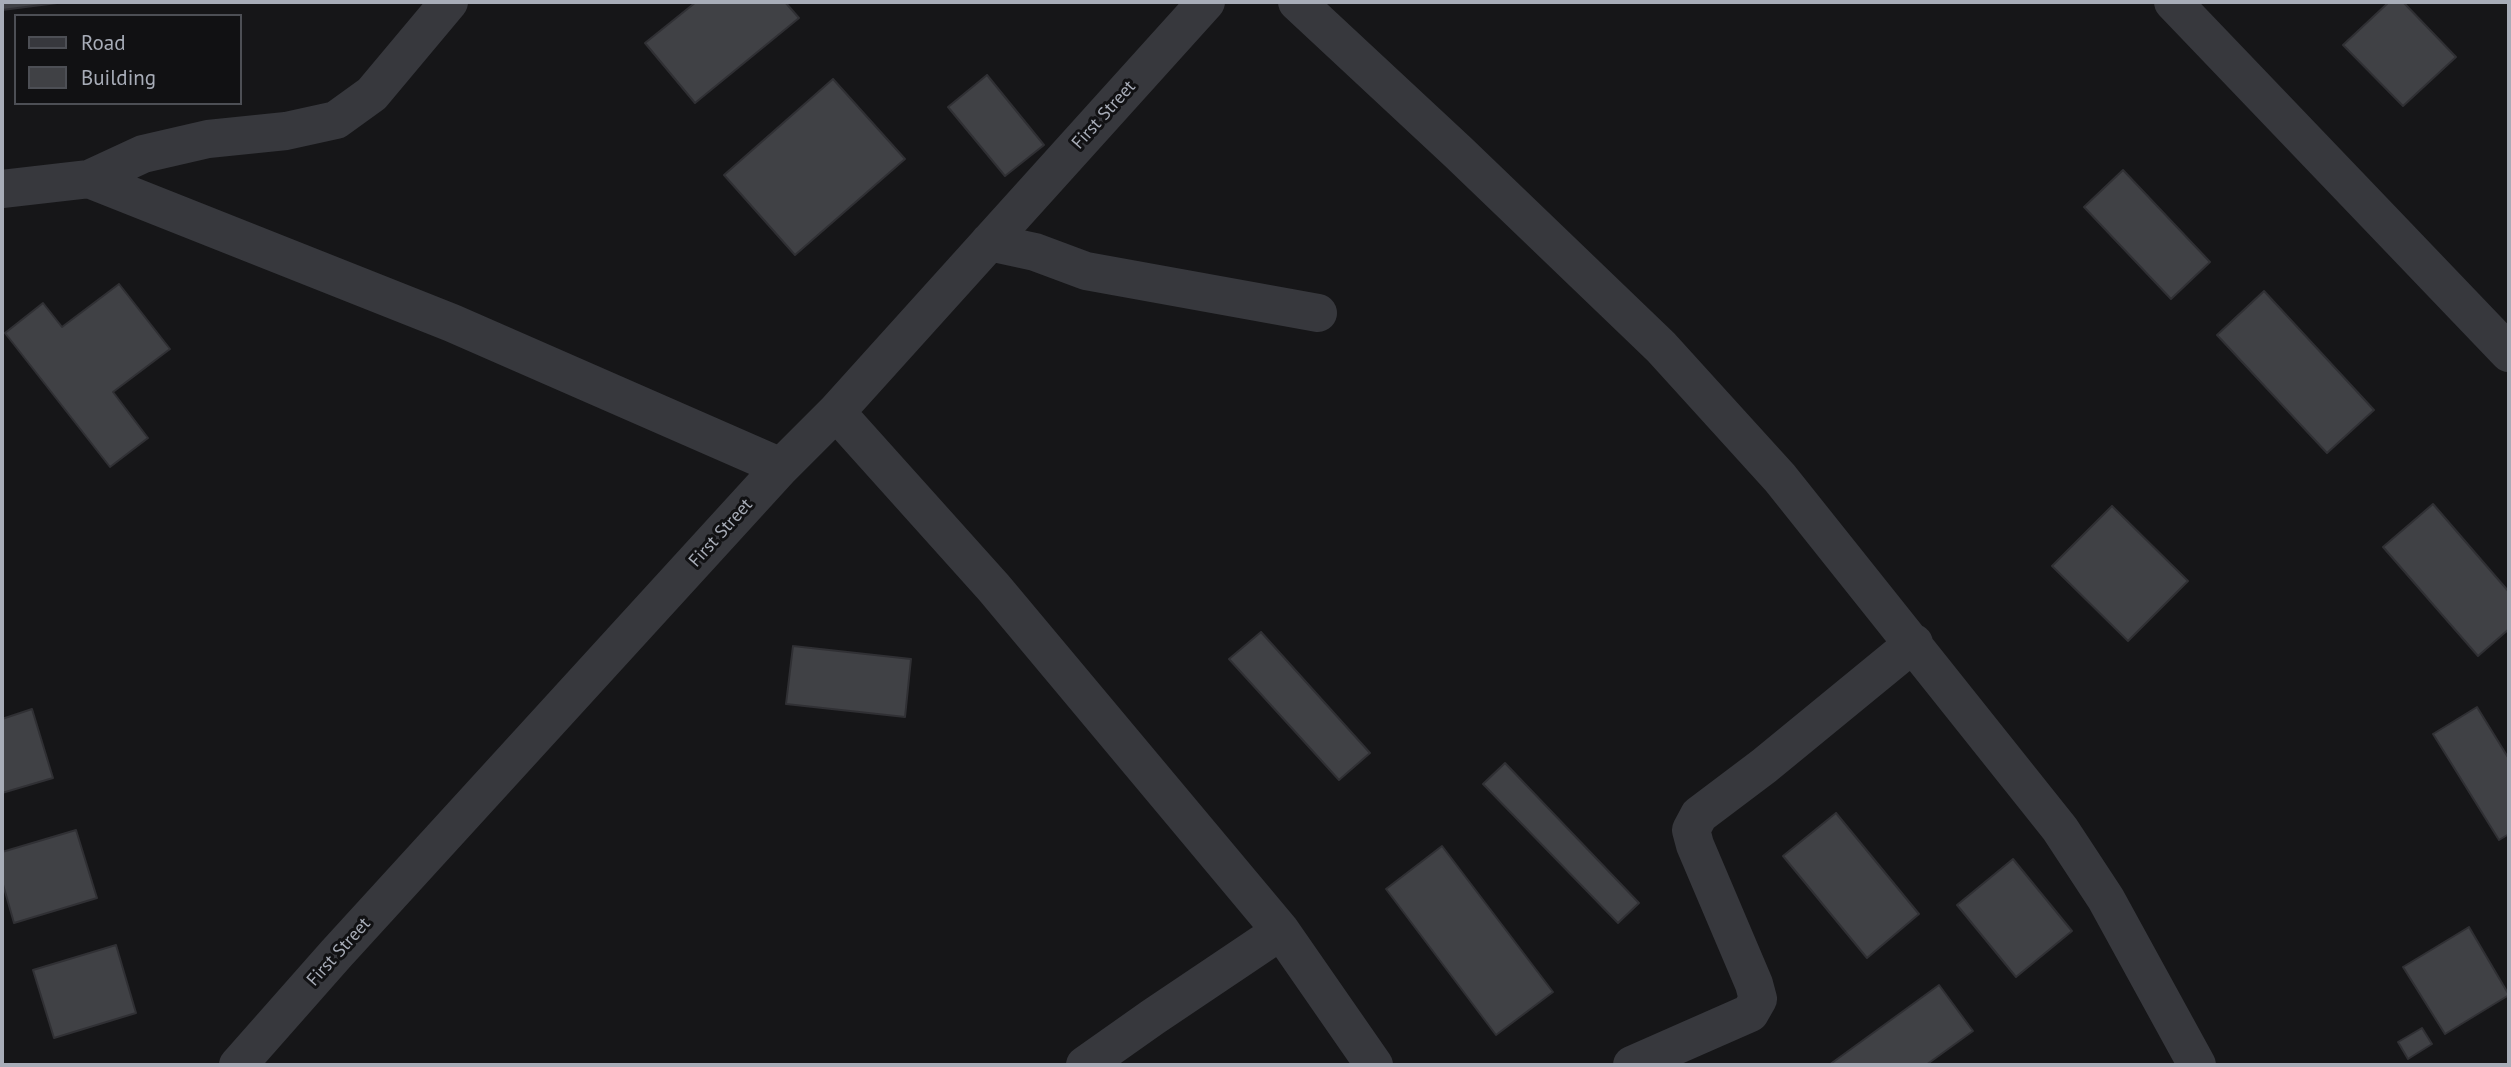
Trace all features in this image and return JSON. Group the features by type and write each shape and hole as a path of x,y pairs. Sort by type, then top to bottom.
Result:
{"street":[{"path":"2,189 89,179 143,154 208,139 285,131 336,120 372,93 449,2"},
{"name":"First Street","path":"238,1065 781,467 836,412 1206,2"},
{"path":"1297,2 1661,347 1780,478 2060,829 2106,900 2197,1065"},
{"path":"2173,2 2509,353"},
{"path":"89,179 453,323 781,467"},
{"path":"989,242 1035,252 1086,271 1318,313"},
{"path":"836,412 994,588 1281,931 1374,1065"},
{"path":"1632,1065 1750,1013 1758,999 1695,845 1691,830 1699,815 1764,766 1914,643"},
{"path":"1085,1065 1281,931"}],"building":[{"path":"2,2 65,2 2,10"},
{"path":"696,2 785,2 799,18 695,103 645,43"},
{"path":"2389,2 2403,2 2456,57 2403,106 2343,45"},
{"path":"987,75 1044,145 1005,176 948,107"},
{"path":"833,79 905,159 795,255 724,175"},
{"path":"2123,170 2210,262 2171,299 2084,207"},
{"path":"119,284 170,349 113,392 148,438 110,467 5,333 43,303 62,327"},
{"path":"2264,291 2374,410 2327,453 2217,335"},
{"path":"2433,504 2509,592 2509,629 2478,656 2383,547"},
{"path":"2112,506 2188,581 2128,641 2052,566"},
{"path":"1261,632 1370,753 1339,780 1229,659"},
{"path":"793,646 911,659 905,717 786,704"},
{"path":"2477,707 2509,759 2509,834 2499,840 2433,734"},
{"path":"32,709 53,778 2,793 2,719"},
{"path":"1505,763 1639,903 1618,923 1483,784"},
{"path":"1836,813 1919,914 1867,958 1783,856"},
{"path":"76,830 97,898 14,923 2,881 2,852"},
{"path":"1442,846 1553,992 1496,1035 1386,889"},
{"path":"2013,859 2072,931 2016,977 1957,905"},
{"path":"2469,927 2509,995 2445,1034 2403,967"},
{"path":"116,945 136,1013 54,1038 33,970"},
{"path":"1939,985 1973,1031 1926,1065 1829,1065"},
{"path":"2422,1028 2432,1044 2408,1059 2398,1042"}]}
